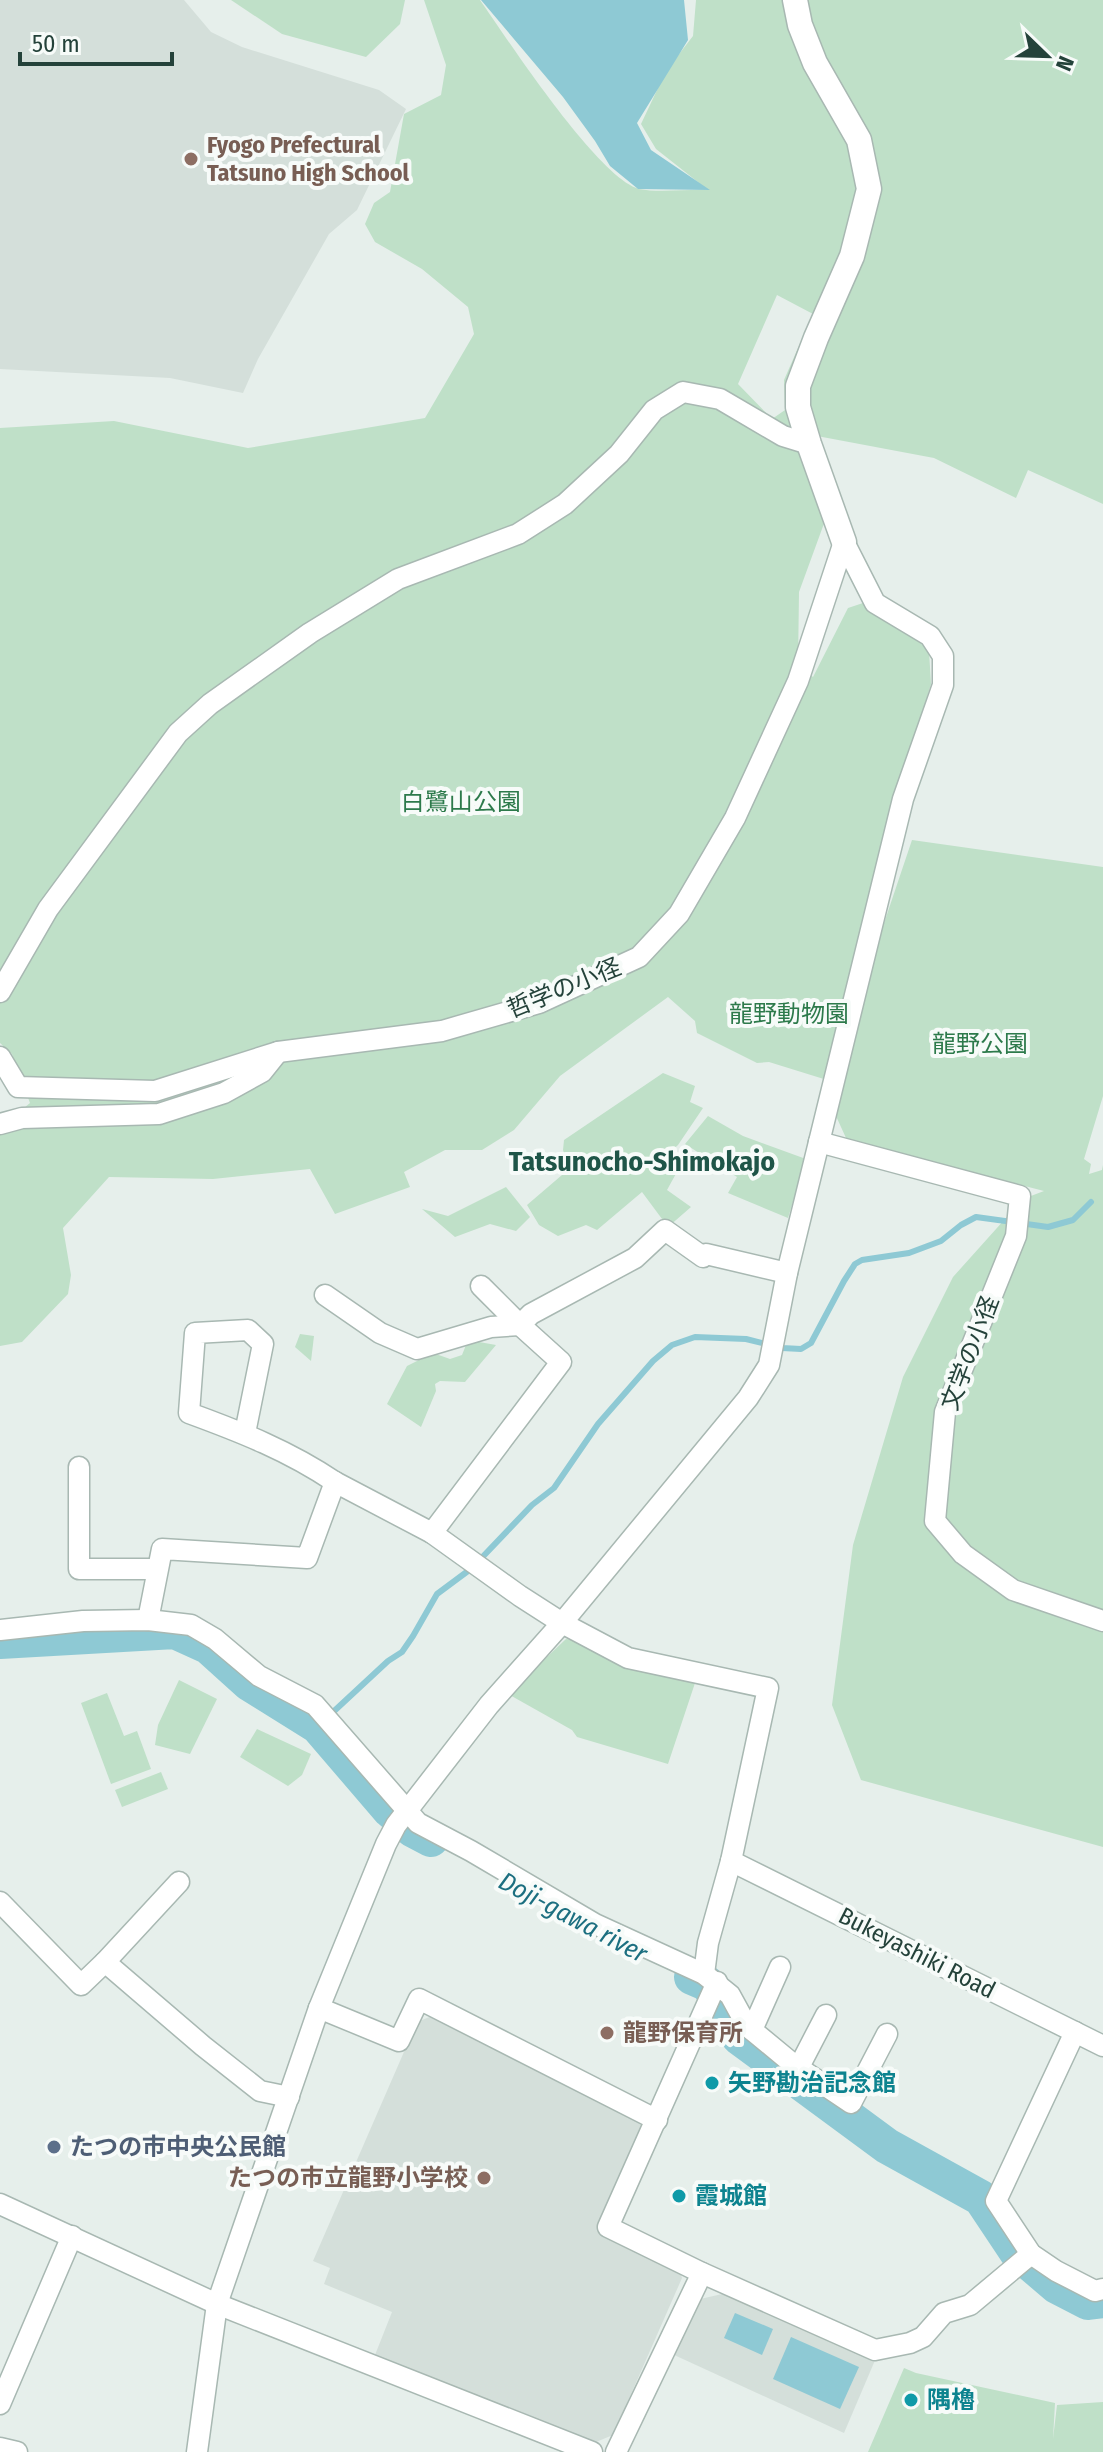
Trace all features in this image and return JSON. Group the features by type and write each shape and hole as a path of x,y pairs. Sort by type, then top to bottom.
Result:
{"street":[{"path":"197,2452 217,2304 319,2008 386,1844 402,1818 489,1705 562,1623 755,1387 769,1365 787,1273 903,799 943,685 943,656 930,636 875,603 844,542 798,407 798,386 852,256 869,189 859,140 815,63 800,25 795,0"},
{"path":"0,992 48,909 178,733 210,704 310,633 398,579 518,534 565,504 619,454 654,410 683,392 720,399 783,436 809,444"},
{"name":"哲学の小径","path":"0,1057 18,1087 155,1091 278,1052 442,1031 539,1003 639,957 679,914 735,818 798,681 844,542"},
{"path":"0,1124 22,1118 159,1114 224,1093 262,1072 278,1052"},
{"name":"文学の小径","path":"819,1142 1020,1196 1016,1236 945,1412 935,1521 963,1554 1013,1590 1103,1621"},
{"path":"325,1295 380,1333 417,1349 491,1327 520,1325 531,1314 635,1258 665,1230 703,1257 706,1254 787,1273"},
{"path":"432,1533 561,1362 481,1286"},
{"path":"245,1433 263,1344 248,1330 195,1333 189,1413 245,1433 303,1461 335,1482 432,1533 562,1623 628,1658 768,1688 731,1861 708,1943 710,1978 706,2005 608,2227 702,2273 875,2350 923,2337 944,2313 970,2305 1023,2261"},
{"path":"79,1467 79,1569 157,1569"},
{"path":"148,1620 162,1549 307,1558 335,1482"},
{"path":"0,1630 83,1621 148,1620 191,1625 215,1639 259,1676 315,1705 335,1727 402,1818 471,1851 595,1924 710,1978 730,1995 747,2026 851,2103 887,2034"},
{"name":"Bukeyashiki Road","path":"731,1861 1103,2046"},
{"path":"0,1902 81,1985 179,1882"},
{"path":"105,1962 260,2091 289,2097"},
{"path":"752,2030 780,1967"},
{"path":"319,2008 399,2041 419,1999 657,2120"},
{"path":"799,2067 826,2015"},
{"path":"1075,2032 996,2201 1023,2261 1056,2271 1095,2291 1103,2289"},
{"path":"0,2204 217,2304 592,2452"},
{"path":"0,2404 72,2236"},
{"path":"616,2452 702,2273"},
{"path":"0,2448 17,2452"}],"shaded area":[{"name":"Fyogo Prefectural Tatsuno High School","path":"0,0 184,0 211,32 242,47 379,90 406,109 357,210 329,234 258,359 243,393 170,378 0,369"},
{"name":"たつの市立龍野小学校","path":"437,2014 639,2118 641,2126 597,2229 677,2264 682,2278 613,2435 591,2444 375,2355 392,2312 324,2284 330,2268 313,2261 417,2022"},
{"path":"722,2294 876,2358 844,2433 672,2354 696,2300"}],"green space":[{"path":"231,0 405,0 400,24 366,57 282,34"},
{"path":"424,0 480,0 554,105 578,135 622,179 639,189 708,190 656,149 641,124 666,71 693,36 696,0 1103,0 1103,504 1028,470 1016,498 934,458 817,436 826,518 799,592 798,665 813,677 848,608 863,603 909,632 929,651 931,684 881,848 827,1080 769,1062 757,1063 697,1033 695,1021 668,997 560,1076 514,1130 482,1150 445,1150 404,1172 410,1187 335,1214 310,1169 213,1179 109,1177 63,1228 71,1275 68,1294 22,1342 0,1346 0,1128 30,1103 12,1054 0,1043 0,428 114,421 248,448 425,418 474,334 468,307 422,269 375,242 365,224 374,203 390,192 404,114 441,95 446,65","holes":["777,295 813,314 784,380 785,410 772,419 738,384"]},
{"name":"龍野公園","path":"912,840 1103,867 1103,1096 1084,1159 1091,1164 1089,1174 1102,1170 1103,1165 1103,1847 861,1780 832,1705 853,1545 903,1377 953,1277 1023,1199 1044,1191 861,1144 846,1138 836,1116 879,938"},
{"path":"663,1073 695,1086 690,1102 703,1108 678,1145 663,1159 678,1170 667,1190 691,1207 668,1227 642,1192 597,1230 586,1225 558,1236 539,1225 527,1205 569,1169 563,1150 564,1140"},
{"path":"708,1116 743,1136 806,1159 788,1218 728,1193 737,1177 685,1144"},
{"path":"506,1187 530,1217 516,1231 490,1224 455,1237 422,1209 448,1216"},
{"path":"300,1334 314,1336 311,1361 295,1347"},
{"path":"468,1340 496,1345 465,1382 440,1381 435,1384 436,1391 421,1427 387,1404 407,1366 433,1353 450,1359 462,1355"},
{"path":"566,1639 587,1641 696,1680 668,1764 577,1737 572,1730 508,1694"},
{"path":"179,1680 217,1699 190,1754 155,1745 158,1725"},
{"path":"107,1693 124,1736 137,1731 151,1769 111,1784 81,1703"},
{"path":"257,1729 311,1754 302,1775 288,1786 240,1757"},
{"path":"161,1772 168,1789 122,1807 115,1790"},
{"path":"904,2368 1055,2403 1053,2439 1057,2405 1103,2402 1103,2452 868,2452"}],"water":[{"path":"481,0 684,0 688,40 637,123 651,150 710,190 638,189 610,166 563,97"},
{"path":"735,2313 773,2329 762,2355 724,2338"},
{"path":"791,2337 859,2367 840,2409 773,2379"}],"waterway":[{"path":"318,1726 388,1661 402,1652 437,1594 472,1568 532,1505 554,1488 598,1424 653,1361 672,1345 695,1337 746,1339 782,1348 801,1349 811,1343 844,1281 855,1264 862,1260 909,1253 941,1241 976,1217 1048,1227 1073,1220 1091,1202"},
{"name":"Doji-gawa river","path":"0,1641 175,1631 208,1646 249,1683 318,1726 390,1810 412,1829 431,1839"},
{"name":"Doji-gawa river","path":"692,1977 706,1983 721,1998 739,2037 887,2146 981,2198 1017,2252 1057,2286 1088,2302 1103,2300"}],"place":[{"name":"Fyogo Prefectural Tatsuno High School","path":"191,159"},
{"name":"龍野保育所","path":"607,2033"},
{"name":"矢野勘治記念館","path":"712,2083"},
{"name":"たつの市中央公民館","path":"54,2147"},
{"name":"たつの市立龍野小学校","path":"484,2178"},
{"name":"霞城館","path":"679,2196"},
{"name":"隅櫓","path":"911,2400"}],"district":[{"name":"Tatsunocho-Shimokajo","path":"642,1161"}],"park label":[{"name":"白鷺山公園","path":"461,802"},
{"name":"龍野動物園","path":"789,1014"}]}
